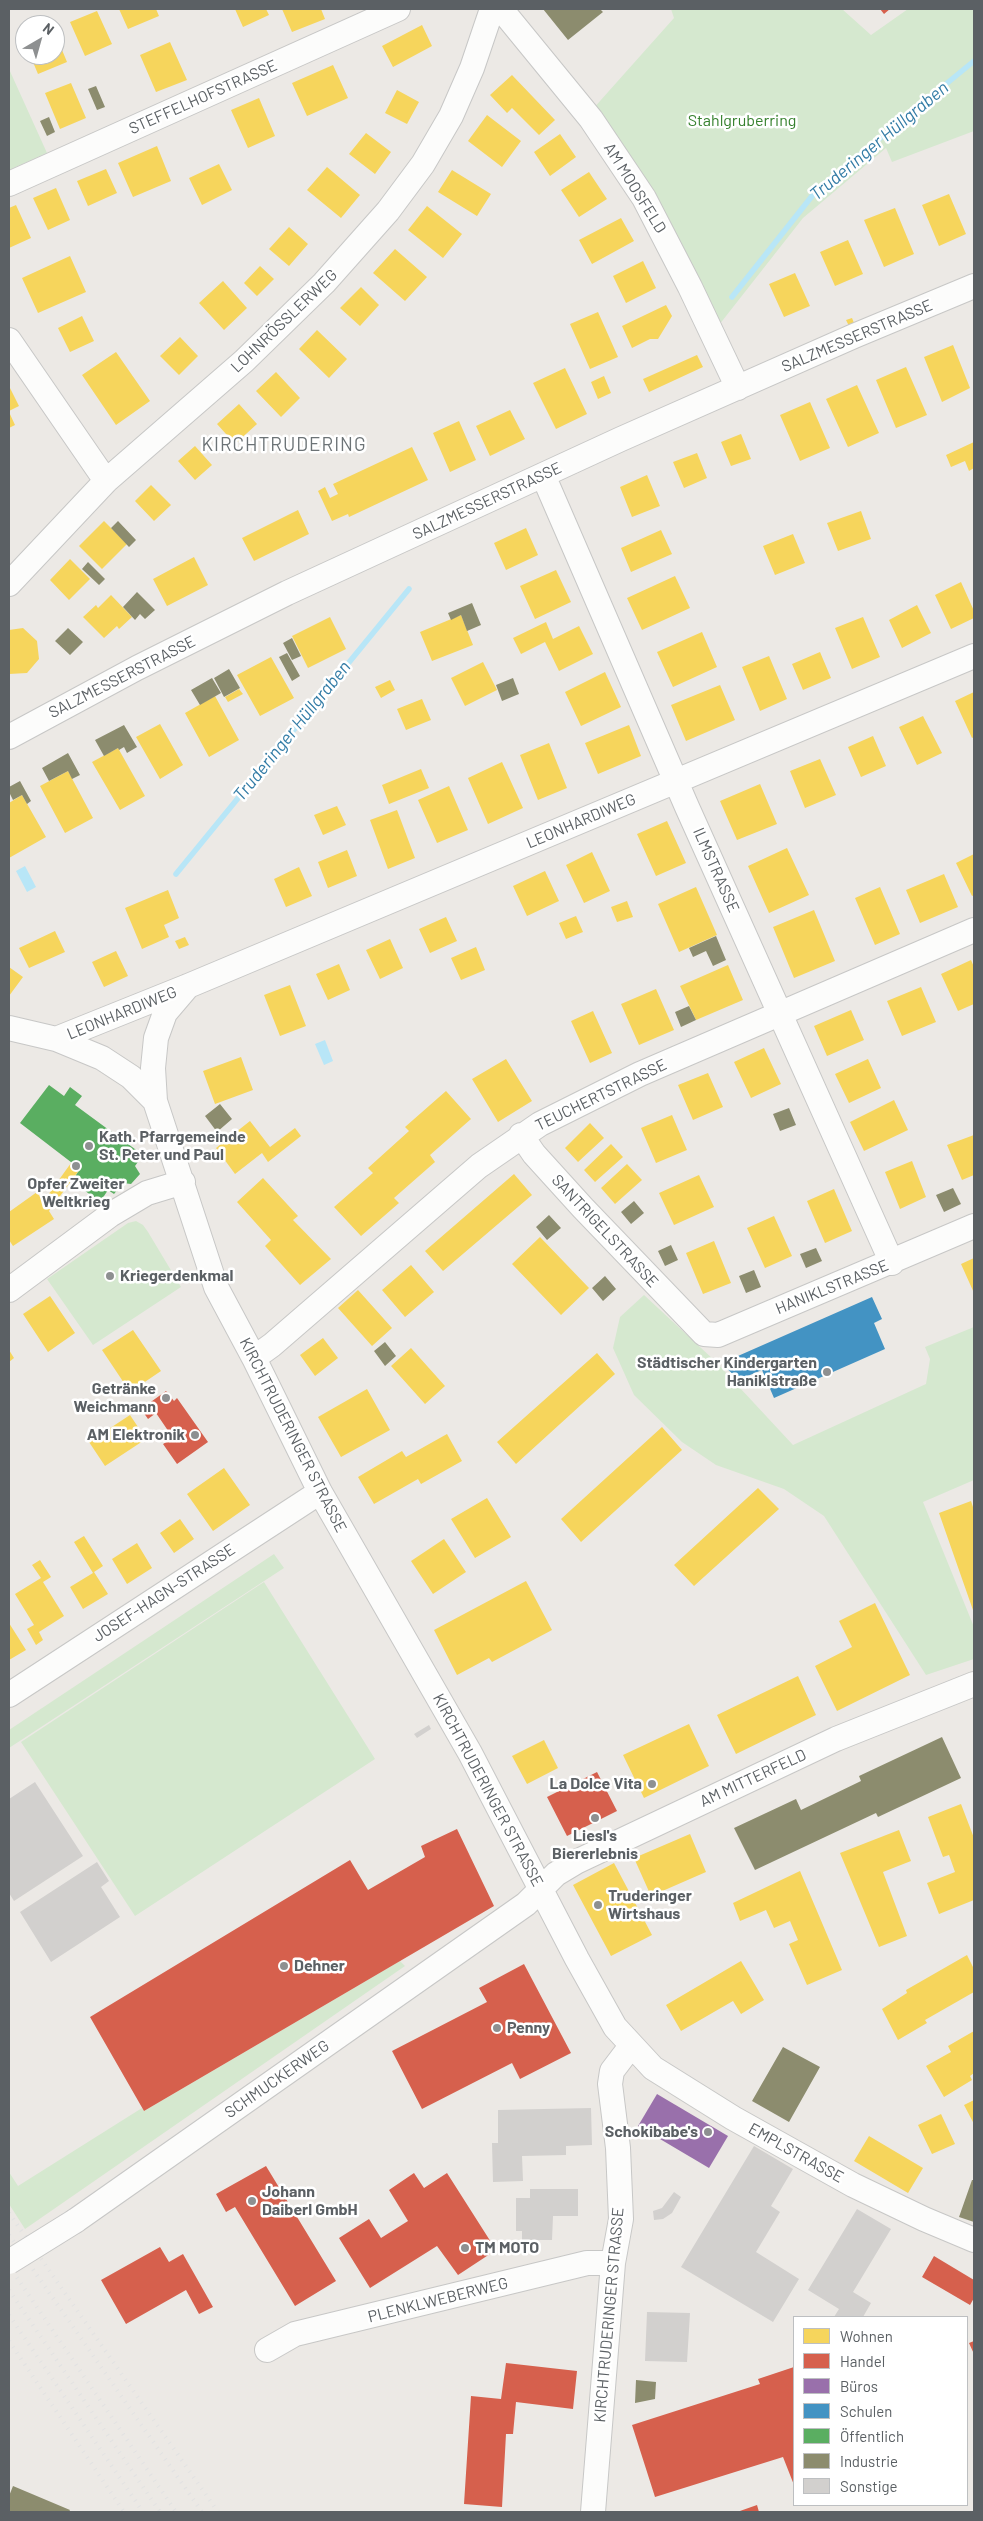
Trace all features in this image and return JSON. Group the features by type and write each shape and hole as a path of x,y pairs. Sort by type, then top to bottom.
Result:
{"street":[{"name":"STEFFELHOFSTRASSE","path":"9,184 398,9"},
{"name":"LOHNRÖSSLERWEG","path":"9,584 106,481 244,360 324,283 388,211 422,164 451,116 472,68 492,9"},
{"name":"AM MOOSFELD","path":"501,9 590,119 644,198 690,287 738,388"},
{"name":"SALZMESSERSTRASSE","path":"9,736 137,668 288,593 542,475 974,286"},
{"path":"11,349 106,481"},
{"name":"ILMSTRASSE","path":"542,475 676,781 892,1263"},
{"name":"LEONHARDIWEG","path":"56,1039 188,986 974,656"},
{"name":"TEUCHERTSTRASSE","path":"254,1358 272,1345 479,1166 521,1135 558,1114 640,1074 974,930"},
{"name":"LEONHARDIWEG","path":"155,1101 153,1068 156,1038 165,1013 188,986"},
{"path":"9,1028 56,1039 102,1058 131,1077 155,1101"},
{"name":"KIRCHTRUDERINGER STRASSE","path":"155,1101 183,1182 198,1237 216,1287 254,1358 320,1492 470,1753 615,2027 630,2046 612,2071 610,2084 618,2148 621,2219 613,2263 593,2512"},
{"name":"SANTRIGELSTRASSE","path":"521,1135 534,1154 558,1181 691,1324"},
{"path":"9,1290 110,1215 147,1193 183,1182"},
{"name":"HANIKLSTRASSE","path":"691,1324 704,1334 718,1335 892,1263 974,1226"},
{"name":"JOSEF-HAGN-STRASSE","path":"9,1695 320,1492"},
{"name":"AM MITTERFELD","path":"541,1889 556,1874 615,1843 836,1738 974,1684"},
{"name":"SCHMUCKERWEG","path":"9,2262 75,2220 526,1904 541,1889"},
{"name":"EMPLSTRASSE","path":"630,2046 654,2068 734,2118 832,2174 924,2219 974,2240"},
{"name":"PLENKLWEBERWEG","path":"267,2350 296,2334 587,2263 613,2263"}],"green space":[{"name":"Stahlgruberring","path":"671,9 842,9 871,35 908,9 974,9 974,131 892,162 886,148 803,218 719,325 592,110 674,18"},
{"path":"9,69 47,153 9,170"},
{"path":"136,1221 143,1225 148,1232 181,1287 93,1345 47,1279 128,1223"},
{"path":"644,1295 714,1360 793,1445 926,1384 930,1359 925,1347 974,1327 974,1480 923,1502 974,1627 974,1659 926,1675 824,1516 784,1489 716,1465 682,1442 634,1395 613,1348 620,1317"},
{"path":"274,1554 284,1568 9,1748 9,1730"},
{"path":"264,1582 375,1759 135,1916 21,1742"},
{"path":"400,1961 405,1966 25,2229 9,2204 9,2172 18,2186 142,2108 144,2111"}],"water":[{"path":"25,866 36,887 27,892 16,871"},
{"path":"325,1040 333,1061 324,1065 315,1044"}],"building: Wohnen":[{"path":"119,9 156,9 159,16 128,29"},
{"path":"235,9 266,9 269,15 243,27"},
{"path":"282,9 321,9 325,19 292,32"},
{"path":"97,11 112,44 85,56 70,22"},
{"path":"422,25 432,46 393,67 382,46"},
{"path":"170,42 187,80 156,92 140,55"},
{"path":"34,65 60,65 38,74"},
{"path":"333,65 348,98 307,116 292,83"},
{"path":"512,75 555,120 539,135 512,108 507,113 490,95"},
{"path":"71,83 86,118 60,129 45,93"},
{"path":"397,90 419,102 407,124 385,113"},
{"path":"259,98 275,136 248,148 231,110"},
{"path":"487,115 521,141 502,167 468,141"},
{"path":"366,133 391,152 375,174 349,154"},
{"path":"560,134 576,157 550,176 534,152"},
{"path":"157,146 171,181 133,197 118,163"},
{"path":"219,164 232,190 202,205 189,178"},
{"path":"327,167 360,195 341,218 307,190"},
{"path":"106,169 117,193 88,206 77,181"},
{"path":"452,170 491,194 477,216 438,192"},
{"path":"589,172 607,199 579,217 561,190"},
{"path":"56,188 70,220 48,230 33,198"},
{"path":"949,194 966,234 939,246 922,205"},
{"path":"16,205 31,238 9,248 9,208"},
{"path":"427,206 462,234 443,258 408,230"},
{"path":"895,208 914,254 884,267 864,220"},
{"path":"621,218 634,241 592,264 579,240"},
{"path":"289,227 308,244 289,266 269,249"},
{"path":"848,240 863,274 835,286 820,252"},
{"path":"395,249 427,277 405,301 373,273"},
{"path":"70,256 86,292 38,313 22,278"},
{"path":"643,261 656,288 626,303 613,276"},
{"path":"260,266 274,279 257,296 244,283"},
{"path":"795,273 810,306 784,317 769,284"},
{"path":"223,281 247,308 224,330 199,303"},
{"path":"361,287 379,305 360,326 340,308"},
{"path":"666,305 672,316 658,339 650,339 632,348 622,326"},
{"path":"598,312 618,357 590,369 570,324"},
{"path":"82,316 94,341 70,352 58,328"},
{"path":"852,318 854,323 849,326 846,320"},
{"path":"317,330 347,359 329,378 299,349"},
{"path":"180,337 198,356 179,375 160,356"},
{"path":"953,345 970,388 942,402 924,357"},
{"path":"116,352 150,401 116,425 82,375"},
{"path":"697,355 703,367 649,392 643,379"},
{"path":"906,367 927,415 896,428 876,380"},
{"path":"565,368 587,414 556,429 533,383"},
{"path":"276,372 300,398 281,417 256,391"},
{"path":"604,376 611,393 598,399 591,382"},
{"path":"857,385 879,433 848,447 826,399"},
{"path":"9,386 19,406 9,411"},
{"path":"810,402 830,448 800,461 780,415"},
{"path":"239,404 257,424 235,444 217,424"},
{"path":"510,410 525,439 490,456 476,426"},
{"path":"9,412 15,425 9,428"},
{"path":"459,421 476,460 450,472 433,433"},
{"path":"741,434 751,459 731,466 721,442"},
{"path":"974,442 974,468 969,471 965,461 951,467 946,455"},
{"path":"195,446 212,465 195,480 178,461"},
{"path":"412,447 428,480 349,517 348,514 332,521 318,491 325,487 330,498 338,494 333,484"},
{"path":"697,453 707,478 684,488 673,462"},
{"path":"647,475 660,506 632,517 620,487"},
{"path":"151,485 171,505 154,521 135,501"},
{"path":"298,510 309,534 254,561 242,538"},
{"path":"861,511 871,539 838,551 827,523"},
{"path":"104,521 127,544 102,569 79,546"},
{"path":"526,528 538,555 506,570 494,543"},
{"path":"661,530 672,554 631,572 621,548"},
{"path":"793,534 805,563 775,575 763,546"},
{"path":"194,557 208,585 167,606 153,579"},
{"path":"70,559 90,579 69,600 50,580"},
{"path":"556,570 571,602 535,619 520,586"},
{"path":"675,576 690,608 642,630 627,598"},
{"path":"961,582 974,611 974,618 951,629 935,595"},
{"path":"111,595 132,617 119,629 117,626 104,638 83,617 96,605 98,608"},
{"path":"917,605 931,633 902,648 889,620"},
{"path":"461,615 473,645 432,661 420,632"},
{"path":"330,617 346,649 308,668 292,636"},
{"path":"863,617 880,657 852,669 835,628"},
{"path":"546,622 553,639 579,626 593,654 559,671 545,642 521,654 513,638"},
{"path":"23,628 37,641 39,659 27,673 9,674 9,630"},
{"path":"702,632 717,667 673,687 657,652"},
{"path":"820,652 831,678 803,690 792,664"},
{"path":"769,656 787,699 760,711 742,667"},
{"path":"271,657 294,698 260,716 237,675"},
{"path":"483,662 497,690 465,706 451,678"},
{"path":"605,672 621,707 581,726 565,692"},
{"path":"390,680 395,690 381,698 375,687"},
{"path":"720,685 735,720 686,741 671,705"},
{"path":"239,689 243,694 228,702 225,697"},
{"path":"974,692 974,737 972,738 955,701"},
{"path":"215,696 239,740 209,757 185,713"},
{"path":"422,699 431,720 406,730 397,709"},
{"path":"923,716 942,753 917,765 899,727"},
{"path":"160,724 183,765 160,779 136,737"},
{"path":"629,725 641,756 598,774 585,743"},
{"path":"873,736 886,766 861,777 848,747"},
{"path":"549,743 567,788 538,800 520,755"},
{"path":"118,748 145,796 120,810 92,762"},
{"path":"820,759 836,795 805,808 790,771"},
{"path":"502,762 523,808 488,824 468,778"},
{"path":"421,769 429,788 389,804 382,785"},
{"path":"68,771 93,818 65,833 40,786"},
{"path":"760,784 777,824 737,840 720,801"},
{"path":"449,786 468,830 437,843 418,800"},
{"path":"22,795 46,837 9,858 9,803"},
{"path":"337,806 346,825 323,835 314,815"},
{"path":"397,810 415,858 388,869 370,820"},
{"path":"667,821 686,863 656,876 637,834"},
{"path":"787,848 809,895 769,913 748,866"},
{"path":"347,850 357,876 328,888 318,862"},
{"path":"592,852 610,891 584,903 566,865"},
{"path":"974,854 974,895 972,896 956,863"},
{"path":"299,867 312,896 286,907 274,879"},
{"path":"545,871 559,901 527,916 513,886"},
{"path":"944,874 958,907 920,923 906,890"},
{"path":"696,887 717,935 679,952 658,904"},
{"path":"880,887 900,934 875,945 855,898"},
{"path":"168,890 179,918 164,925 169,937 142,949 125,908"},
{"path":"627,901 633,917 617,922 611,907"},
{"path":"814,910 835,961 794,978 773,927"},
{"path":"576,916 583,932 566,939 559,923"},
{"path":"446,917 457,941 430,953 419,929"},
{"path":"55,931 65,952 29,968 19,948"},
{"path":"185,937 189,945 179,949 175,941"},
{"path":"390,939 403,968 380,979 366,950"},
{"path":"476,947 485,970 461,980 451,958"},
{"path":"116,951 128,976 104,987 92,962"},
{"path":"971,960 974,967 974,1004 958,1011 941,974"},
{"path":"339,964 350,990 328,1000 316,974"},
{"path":"728,965 743,1000 696,1020 680,986"},
{"path":"9,967 23,977 9,996"},
{"path":"290,985 306,1026 280,1036 264,995"},
{"path":"921,987 936,1022 902,1036 887,1001"},
{"path":"656,989 674,1030 639,1045 621,1004"},
{"path":"851,1010 864,1040 827,1056 814,1026"},
{"path":"593,1011 612,1053 590,1063 571,1021"},
{"path":"764,1048 781,1084 751,1098 734,1062"},
{"path":"241,1057 253,1090 215,1104 203,1071"},
{"path":"506,1059 532,1101 498,1122 472,1079"},
{"path":"868,1059 881,1088 849,1103 835,1074"},
{"path":"708,1073 723,1107 693,1120 678,1085"},
{"path":"446,1091 471,1119 430,1155 435,1162 394,1198 399,1203 361,1236 334,1207 373,1173 368,1168 409,1131 405,1127"},
{"path":"894,1100 908,1130 864,1151 850,1122"},
{"path":"672,1115 687,1150 656,1163 641,1128"},
{"path":"250,1121 270,1147 295,1128 301,1136 268,1162 262,1153 235,1174 216,1148"},
{"path":"590,1123 604,1138 578,1162 565,1148"},
{"path":"974,1135 974,1175 962,1180 947,1145"},
{"path":"611,1144 623,1157 595,1182 584,1170"},
{"path":"912,1161 926,1197 900,1209 885,1172"},
{"path":"71,1163 80,1169 49,1211 54,1219 13,1246 9,1240 9,1212 37,1192 43,1202"},
{"path":"627,1164 642,1180 615,1204 601,1188"},
{"path":"514,1174 532,1195 443,1271 425,1251"},
{"path":"699,1175 714,1207 674,1225 659,1193"},
{"path":"263,1178 298,1216 293,1220 331,1259 300,1285 265,1246 271,1240 237,1202"},
{"path":"834,1189 852,1231 825,1243 807,1201"},
{"path":"774,1216 792,1256 765,1268 747,1228"},
{"path":"540,1237 589,1288 561,1315 512,1264"},
{"path":"714,1241 731,1283 703,1294 686,1253"},
{"path":"974,1258 974,1293 961,1264"},
{"path":"411,1265 434,1292 405,1317 382,1290"},
{"path":"358,1290 392,1328 372,1346 338,1308"},
{"path":"50,1296 75,1333 48,1352 23,1314"},
{"path":"133,1330 161,1371 130,1392 102,1350"},
{"path":"323,1338 338,1358 315,1376 300,1355"},
{"path":"411,1348 445,1386 425,1404 391,1366"},
{"path":"9,1350 14,1358 9,1362"},
{"path":"597,1353 615,1374 516,1464 497,1442"},
{"path":"367,1389 390,1430 341,1457 318,1417"},
{"path":"130,1415 146,1439 105,1466 89,1442"},
{"path":"662,1427 682,1450 581,1542 561,1519"},
{"path":"447,1434 462,1461 421,1484 418,1479 374,1504 358,1477 402,1451 406,1457"},
{"path":"224,1468 250,1505 213,1531 187,1494"},
{"path":"758,1488 779,1509 694,1586 674,1565"},
{"path":"487,1498 511,1537 475,1558 451,1519"},
{"path":"971,1501 974,1510 974,1613 939,1513"},
{"path":"180,1519 194,1539 174,1553 160,1533"},
{"path":"84,1536 103,1566 94,1572 108,1594 83,1609 70,1587 93,1573 74,1542"},
{"path":"444,1539 466,1572 433,1594 411,1561"},
{"path":"137,1543 152,1568 127,1584 112,1559"},
{"path":"40,1560 51,1577 43,1582 64,1616 39,1632 43,1640 36,1645 27,1629 34,1625 15,1594 41,1578 32,1565"},
{"path":"526,1581 552,1630 492,1662 489,1658 457,1675 434,1630"},
{"path":"875,1603 910,1675 837,1711 815,1666 852,1647 839,1621"},
{"path":"9,1623 26,1650 9,1660"},
{"path":"798,1676 816,1715 736,1754 717,1715"},
{"path":"689,1724 709,1766 644,1798 623,1755"},
{"path":"544,1740 558,1768 527,1784 512,1756"},
{"path":"961,1804 974,1838 974,1900 939,1914 927,1883 955,1872 949,1855 943,1857 928,1817"},
{"path":"899,1830 911,1861 883,1872 907,1936 879,1947 840,1853"},
{"path":"690,1834 706,1872 651,1896 634,1858"},
{"path":"614,1863 652,1935 611,1956 573,1885"},
{"path":"800,1871 842,1970 807,1985 789,1944 798,1940 790,1921 774,1928 766,1910 740,1921 733,1903"},
{"path":"967,1955 974,1969 974,1992 925,2020 927,2023 898,2040 882,2009 907,1993 906,1990"},
{"path":"741,1961 764,2000 741,2014 733,2001 681,2031 666,2005"},
{"path":"974,2031 974,2073 970,2076 972,2080 944,2097 926,2066 951,2052 948,2046"},
{"path":"974,2100 974,2124 964,2105"},
{"path":"941,2114 955,2144 932,2154 918,2125"},
{"path":"869,2136 923,2168 908,2193 854,2161"}],"building: Handel":[{"path":"880,9 890,9 884,14"},
{"path":"166,1391 174,1401 177,1398 208,1442 177,1464 163,1444 173,1438 156,1413 148,1419 141,1409"},
{"path":"597,1772 617,1811 567,1836 547,1797"},
{"name":"Dehner","path":"457,1829 494,1906 144,2111 90,2017 350,1860 368,1890 425,1857 421,1846"},
{"name":"Penny","path":"524,1964 571,2053 520,2079 512,2063 422,2109 392,2051 487,2002 479,1988"},
{"path":"266,2166 336,2281 295,2306 235,2207 226,2212 216,2194"},
{"path":"414,2173 424,2188 447,2173 496,2250 458,2275 437,2246 370,2288 339,2238 369,2219 381,2238 408,2221 389,2190"},
{"path":"160,2247 169,2262 183,2254 213,2307 199,2314 186,2290 126,2324 101,2280"},
{"path":"934,2256 974,2280 974,2298 970,2305 922,2277"},
{"path":"974,2341 974,2354 969,2343"},
{"path":"506,2363 577,2371 573,2409 516,2402 513,2434 506,2434 502,2507 464,2504 471,2396 501,2399"},
{"path":"793,2367 793,2482 783,2457 655,2497 632,2425 760,2384 758,2379"},
{"path":"757,2505 759,2512 737,2512"}],"building: Büros":[{"path":"657,2094 728,2136 709,2168 638,2126"}],"building: Schulen":[{"path":"872,1297 882,1319 874,1323 885,1349 774,1398 762,1370 738,1380 722,1363"}],"building: Öffentlich":[{"name":"Kath. Pfarrgemeinde St. Peter und Paul","path":"49,1085 64,1096 70,1087 82,1096 75,1105 143,1155 135,1166 140,1174 131,1184 123,1183 114,1194 108,1190 100,1202 72,1181 80,1169 20,1123"}],"building: Industrie":[{"path":"543,9 600,9 603,12 568,40"},
{"path":"96,86 105,107 97,110 88,89"},
{"path":"49,117 55,132 47,136 40,121"},
{"path":"118,521 136,540 129,547 111,528"},
{"path":"88,562 105,579 99,585 82,569"},
{"path":"137,592 155,610 145,619 140,614 135,620 123,607"},
{"path":"472,603 481,625 467,631 461,615 451,620 448,613"},
{"path":"68,628 83,642 70,655 55,641"},
{"path":"292,638 301,656 292,660 283,643"},
{"path":"287,653 300,676 292,681 279,657"},
{"path":"229,669 240,688 224,697 214,678"},
{"path":"212,678 221,693 200,705 191,690"},
{"path":"513,678 519,694 502,701 496,685"},
{"path":"124,725 137,747 127,753 124,747 119,750 118,748 104,756 95,740"},
{"path":"68,753 80,775 72,779 68,771 49,781 42,768"},
{"path":"20,781 31,801 27,804 22,795 13,800 9,792 9,787"},
{"path":"716,936 726,960 713,966 706,951 693,957 689,948"},
{"path":"689,1006 696,1020 681,1027 675,1012"},
{"path":"220,1104 232,1119 217,1132 205,1116"},
{"path":"789,1108 796,1125 780,1131 773,1114"},
{"path":"953,1188 961,1204 944,1212 936,1195"},
{"path":"634,1201 644,1213 631,1224 621,1212"},
{"path":"549,1215 561,1228 547,1240 536,1227"},
{"path":"671,1245 678,1260 665,1266 658,1251"},
{"path":"816,1248 822,1261 806,1268 800,1254"},
{"path":"754,1270 761,1287 746,1293 739,1276"},
{"path":"605,1276 616,1289 603,1301 592,1288"},
{"path":"385,1342 396,1356 385,1366 374,1351"},
{"path":"942,1737 961,1778 878,1817 876,1813 755,1870 734,1828 796,1799 801,1810 861,1781 859,1776"},
{"path":"783,2047 820,2067 789,2122 752,2101"},
{"path":"972,2180 974,2180 974,2222 959,2217"},
{"path":"636,2380 656,2382 655,2399 635,2403"},
{"path":"13,2486 70,2510 69,2512 9,2512 9,2496"}],"building: Sonstige":[{"path":"429,1725 431,1729 417,1738 414,1734"},
{"path":"35,1782 83,1856 14,1901 9,1893 9,1799"},
{"path":"97,1862 109,1881 101,1887 120,1917 51,1962 20,1912"},
{"path":"591,2108 592,2145 566,2146 566,2155 522,2156 523,2181 493,2182 492,2143 498,2143 498,2110"},
{"path":"754,2146 793,2169 771,2206 780,2212 756,2252 799,2279 773,2322 681,2267"},
{"path":"530,2189 578,2189 578,2216 553,2216 552,2240 522,2240 522,2231 516,2231 516,2198 530,2198"},
{"path":"674,2192 681,2197 672,2213 663,2219 654,2220 653,2211 662,2208"},
{"path":"857,2209 891,2229 853,2292 871,2303 864,2316 835,2316 839,2309 808,2290"},
{"path":"647,2312 690,2313 687,2362 645,2361"}],"waterway":[{"name":"Truderinger Hüllgraben","path":"732,297 816,191 974,61"},
{"name":"Truderinger Hüllgraben","path":"176,874 409,589"}],"railway":[{"path":"9,2213 218,2512"},
{"path":"9,2235 202,2512"},
{"path":"9,2266 176,2512"},
{"path":"9,2290 160,2512"},
{"path":"9,2315 143,2512"},
{"path":"9,2341 124,2512"}],"place":[{"name":"Kath. Pfarrgemeinde St. Peter und Paul","path":"89,1146"},
{"name":"Opfer Zweiter Weltkrieg","path":"76,1166"},
{"name":"Kriegerdenkmal","path":"110,1276"},
{"name":"Städtischer Kindergarten Haniklstraße","path":"827,1372"},
{"name":"Getränke Weichmann","path":"166,1398"},
{"name":"AM Elektronik","path":"195,1435"},
{"name":"La Dolce Vita","path":"652,1784"},
{"name":"Liesl's Biererlebnis","path":"595,1818"},
{"name":"Truderinger Wirtshaus","path":"598,1905"},
{"name":"Dehner","path":"284,1966"},
{"name":"Penny","path":"497,2028"},
{"name":"Schokibabe's","path":"708,2132"},
{"name":"Johann Daiberl GmbH","path":"252,2201"},
{"name":"TM MOTO","path":"465,2248"}],"district":[{"name":"KIRCHTRUDERING","path":"284,445"}]}
